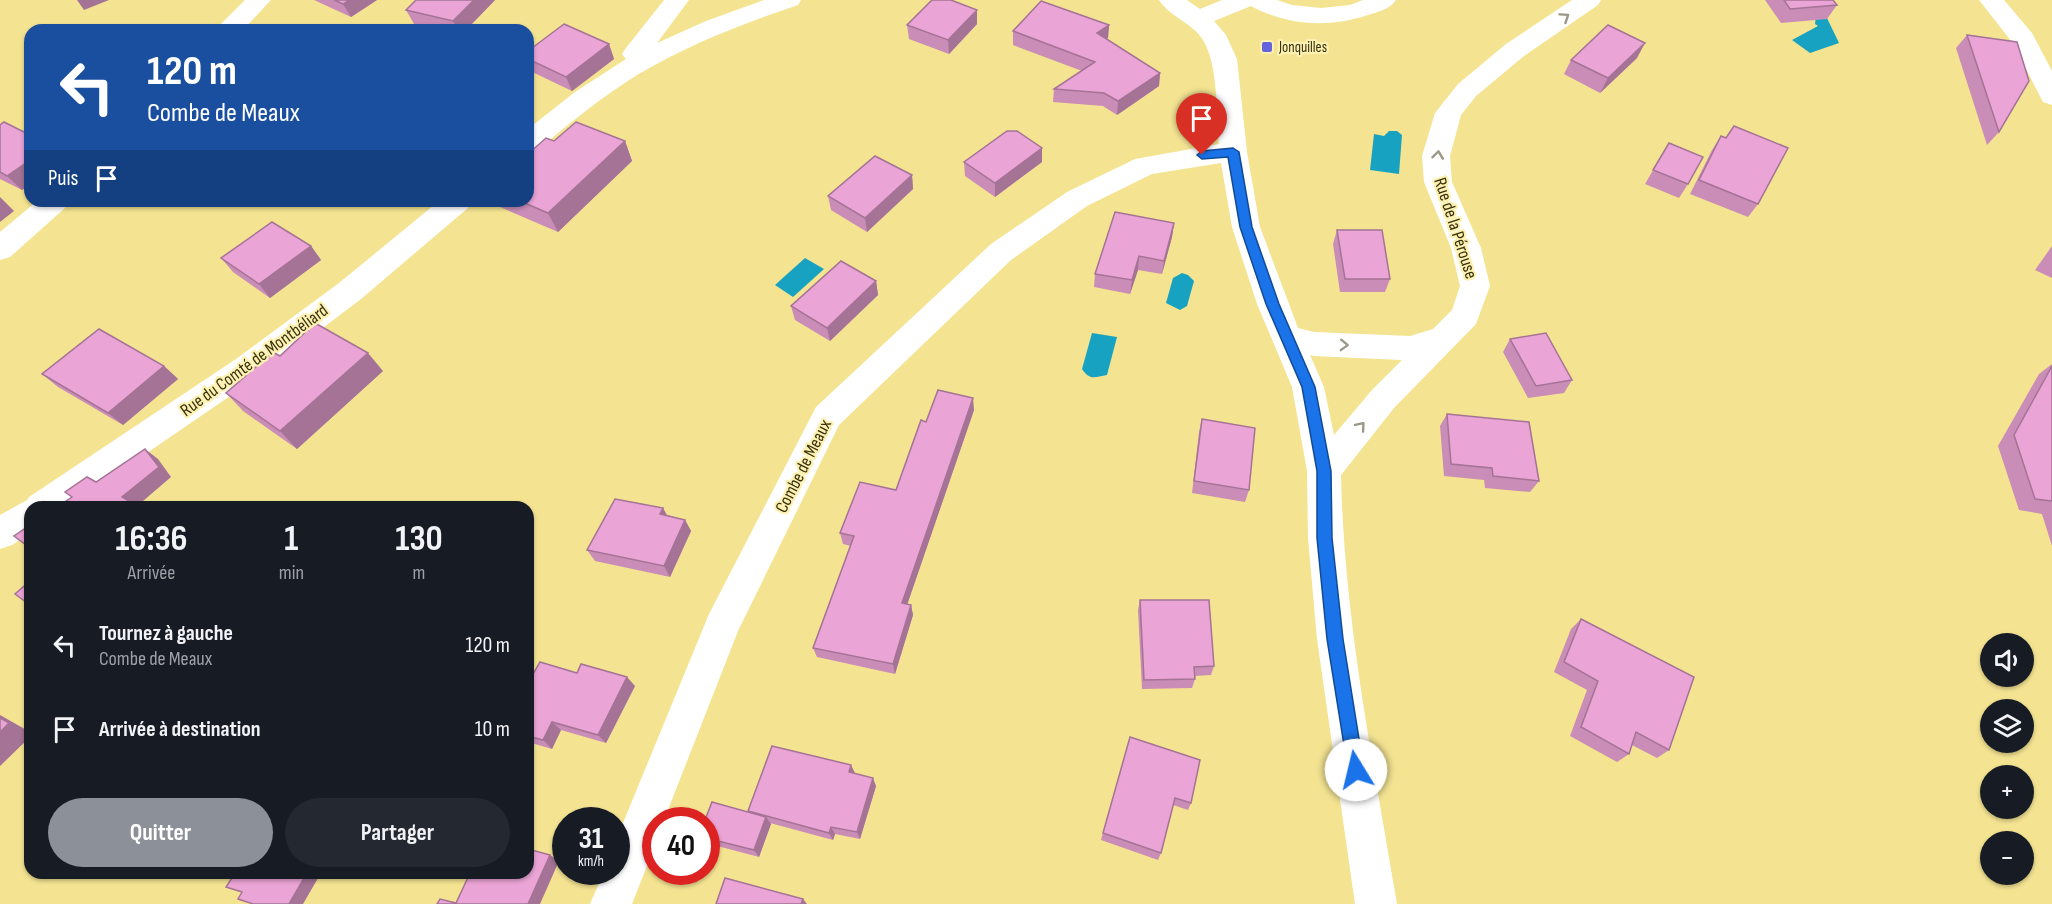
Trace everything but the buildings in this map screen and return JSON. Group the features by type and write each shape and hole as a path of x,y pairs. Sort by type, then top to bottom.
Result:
{"street":[{"path":"234,24 259,0"},
{"path":"643,60 635,54 677,0"},
{"path":"534,138 566,111 643,60 743,15 789,0"},
{"path":"1171,0 1198,19 1213,35 1224,59 1233,152 1246,227 1272,304 1308,387 1324,471 1324,538 1335,639 1376,904"},
{"path":"1198,19 1244,0"},
{"path":"1258,0 1276,11 1324,17 1366,10 1384,0"},
{"name":"Rue de la Pérouse","path":"1324,471 1383,399 1465,316 1475,286 1466,248 1438,182 1436,156 1448,113 1467,90 1515,50 1589,0"},
{"path":"1990,0 2023,39 2052,96"},
{"name":"Combe de Meaux","path":"611,904 722,626 827,416 1001,252 1077,199 1145,165 1233,152"},
{"path":"0,249 48,207"},
{"name":"Rue du Comté de Montbéliard","path":"50,501 256,361 350,291 451,207"},
{"path":"1287,337 1314,344 1410,348 1443,338"},
{"path":"0,534 24,518"}],"water":[{"path":"1816,15 1826,16 1839,43 1810,53 1792,40 1818,26 1815,24"},
{"path":"1389,131 1397,131 1402,135 1399,174 1370,170 1374,134 1384,136"},
{"path":"805,258 824,269 793,297 775,285"},
{"path":"1182,273 1194,281 1187,306 1180,310 1166,303 1173,278"},
{"path":"1092,333 1117,337 1107,375 1090,377 1082,369"}],"place":[{"name":"Jonquilles","path":"1267,47"}],"route":[{"path":"1202,155 1233,152 1246,227 1272,304 1308,387 1324,471 1324,538 1335,639 1356,770"}]}
